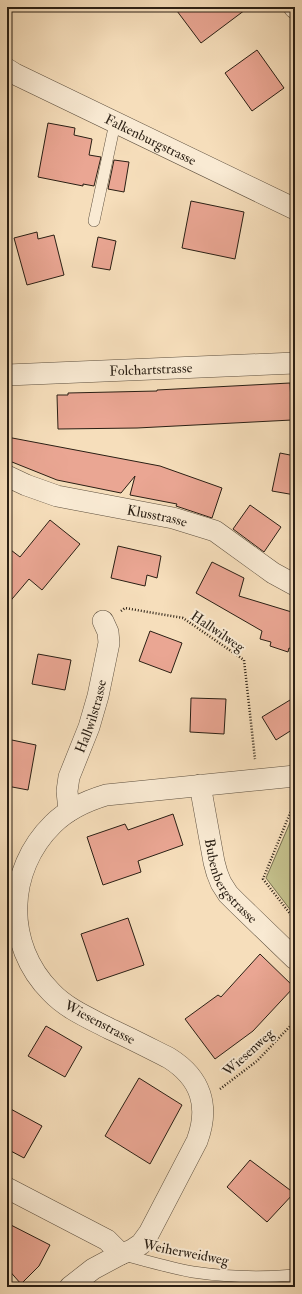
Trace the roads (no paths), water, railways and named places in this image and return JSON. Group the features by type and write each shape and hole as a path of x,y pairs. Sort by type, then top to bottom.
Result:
{"street":[{"name":"Falkenburgstrasse","path":"7,69 115,123 295,209"},
{"name":"Folchartstrasse","path":"7,375 295,363"},
{"name":"Klusstrasse","path":"7,476 26,485 57,496 173,518 215,531 273,573 295,585"},
{"name":"Hallwilstrasse","path":"70,810 67,791 69,777 89,727 98,696 109,643 108,632 103,621"},
{"name":"Wiesenstrasse","path":"70,1287 93,1269 141,1244 149,1233 197,1141 201,1130 203,1106 196,1083 180,1064 64,1005 43,983 29,963 18,929 16,910 22,873 40,838 54,823 70,810 87,801 106,795 295,776"},
{"name":"Bubenbergstrasse","path":"200,785 214,862 228,894 295,959"},
{"path":"7,1188 106,1240 120,1254"}],"lane":[{"path":"94,221 115,123"},
{"name":"Weiherweidweg","path":"120,1254 192,1272 225,1276 250,1277 295,1274"}]}
